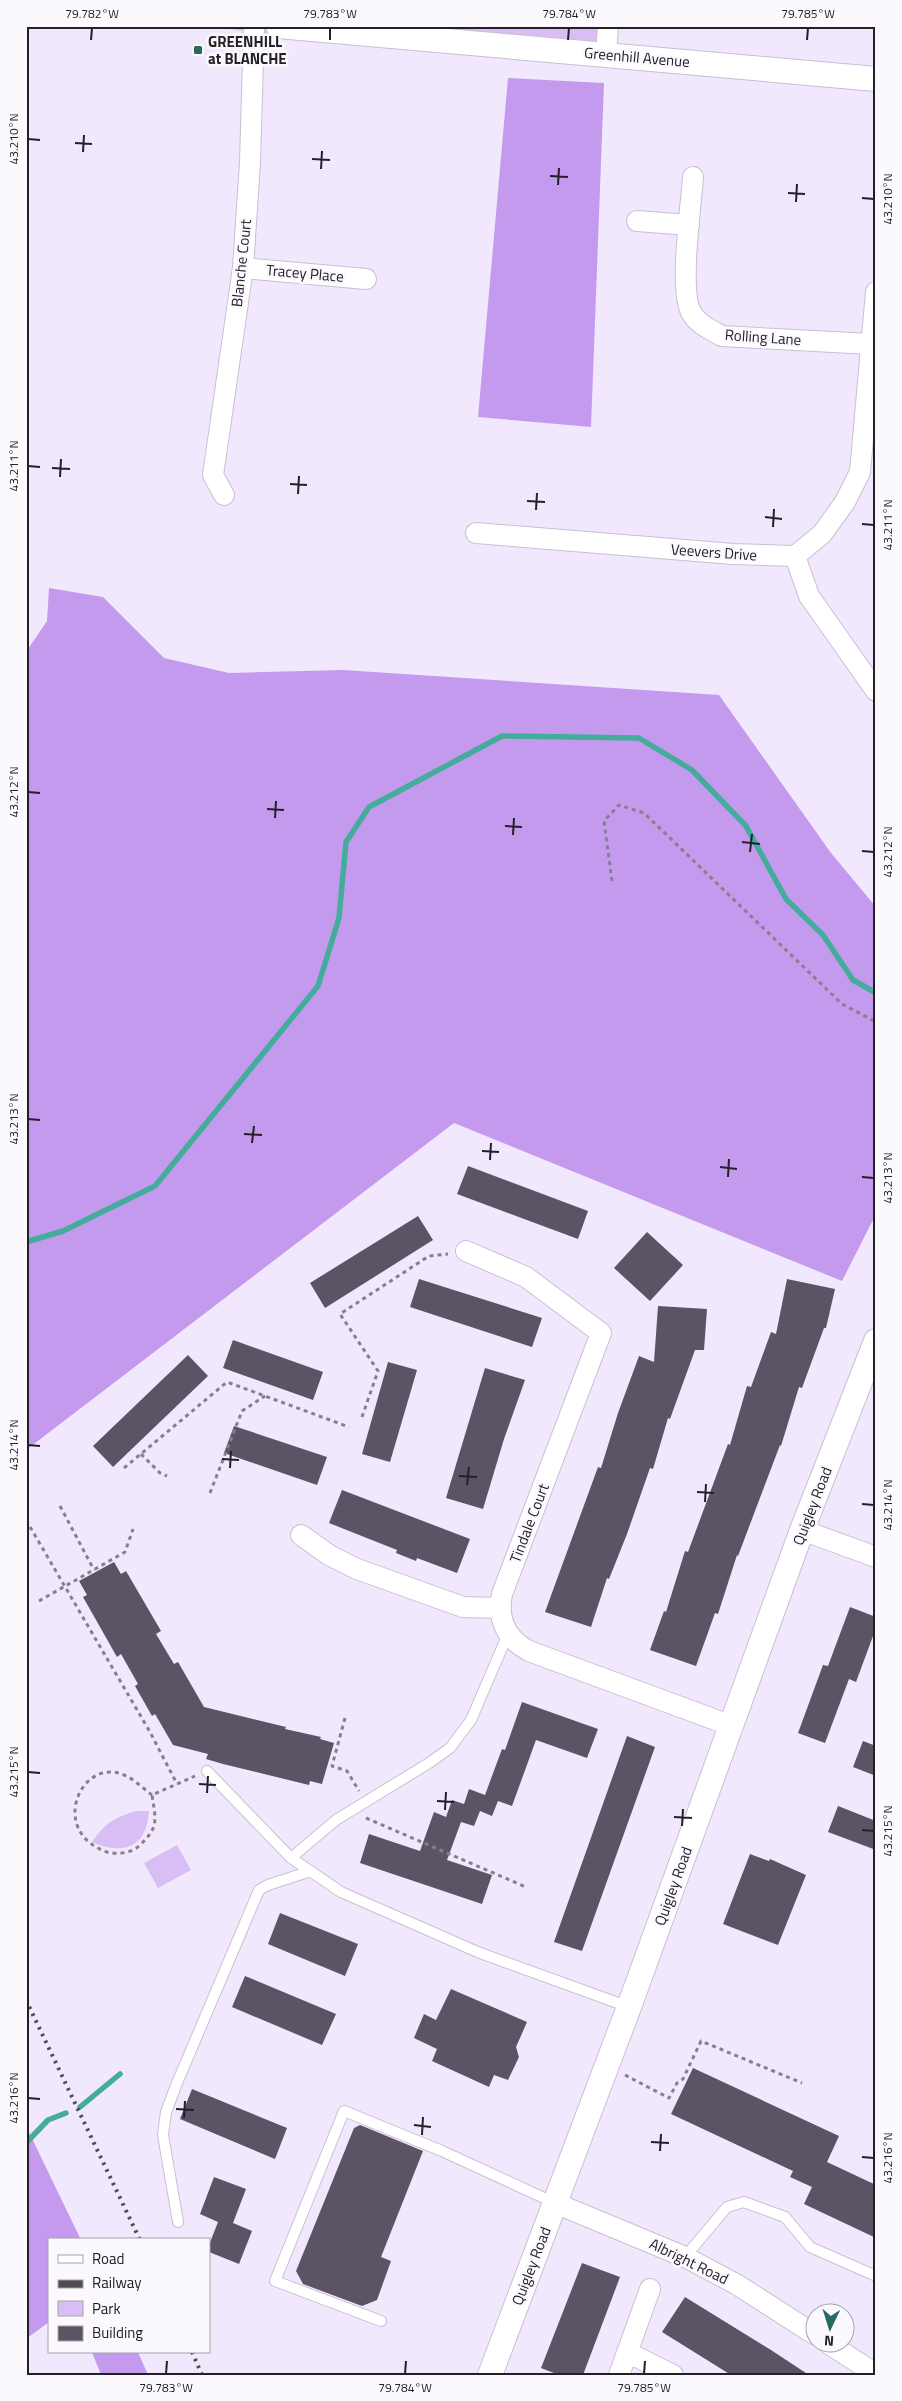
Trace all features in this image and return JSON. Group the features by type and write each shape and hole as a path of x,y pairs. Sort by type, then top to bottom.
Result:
{"street":[{"name":"Blanche Court","path":"224,495 213,475 243,268 250,162 254,26"},
{"name":"Greenhill Avenue","path":"278,26 876,79"},
{"path":"606,54 608,26"},
{"name":"Rolling Lane","path":"693,177 685,293 691,313 702,324 722,336 871,344"},
{"path":"637,222 689,226"},
{"name":"Tracey Place","path":"243,268 366,279"},
{"path":"876,292 860,472 845,502 822,534 794,556 809,596 876,691"},
{"name":"Veevers Drive","path":"476,534 733,554 794,556"},
{"name":"Tindale Court","path":"466,1252 526,1277 601,1333 502,1594 500,1608 502,1622 508,1634"},
{"name":"Quigley Road","path":"490,2375 629,2007 802,1530 876,1342"},
{"path":"802,1530 876,1558"},
{"path":"301,1535 329,1555 366,1572 463,1607 500,1608"},
{"path":"508,1634 517,1644 529,1651 732,1726"},
{"name":"Albright Road","path":"555,2203 685,2257 736,2284 804,2328"},
{"path":"619,2375 650,2289"},
{"path":"627,2352 673,2375"},
{"path":"845,2354 876,2374"}],"lane":[{"path":"291,1858 336,1820 450,1748 471,1720 508,1634"},
{"path":"207,1771 291,1858 342,1892 480,1953 629,2007"},
{"path":"178,2222 163,2135 166,2112 259,1890 268,1885 311,1871"},
{"path":"381,2321 275,2281 344,2111 442,2151 555,2203"},
{"path":"685,2257 727,2208 744,2202 785,2217 810,2247 876,2276"}],"path":[{"path":"612,881 604,821 619,805 644,813 842,1004 876,1022"},
{"path":"362,1416 378,1371 340,1314 429,1256 466,1252"},
{"path":"124,1468 227,1382 349,1427"},
{"path":"210,1494 242,1411 265,1396"},
{"path":"141,1454 160,1473 167,1476"},
{"path":"60,1506 94,1570"},
{"path":"26,1520 150,1732 177,1784"},
{"path":"39,1601 125,1552 134,1529"},
{"path":"345,1718 332,1766 348,1772 357,1788"},
{"path":"152,1795 207,1771"},
{"path":"105,1772 124,1774 152,1795 156,1822 154,1829 134,1850 114,1854 93,1847 82,1837 75,1817 76,1801 85,1782 105,1772"},
{"path":"359,1806 367,1820 526,1887"},
{"path":"606,2066 669,2098 677,2083 683,2079 701,2041 802,2083"}],"green space":[{"path":"209,26 609,26 607,59 265,34"},
{"path":"136,1811 149,1811 144,1833 132,1845 124,1848 114,1848 92,1842 111,1822"},
{"path":"177,1845 191,1870 158,1888 144,1863"}],"shaded area":[{"path":"508,78 604,83 591,427 478,417"},
{"path":"49,588 103,597 164,658 229,673 343,670 719,695 831,853 876,907 876,1214 842,1281 454,1123 26,1450 26,652 47,621"},
{"path":"26,2126 80,2238 48,2238 48,2323 26,2339"},
{"path":"93,2354 139,2354 148,2375 101,2375"}],"building":[{"path":"468,1166 588,1211 578,1239 457,1194"},
{"path":"418,1216 433,1240 325,1308 310,1283"},
{"path":"647,1232 683,1265 650,1301 614,1268"},
{"path":"419,1279 542,1318 532,1347 410,1307"},
{"path":"787,1279 835,1289 826,1328 824,1328 802,1388 799,1387 781,1446 737,1555 718,1614 715,1613 696,1666 650,1650 664,1611 666,1612 685,1551 688,1552 728,1444 730,1445 747,1386 751,1387 771,1332 776,1334"},
{"path":"658,1306 707,1309 704,1350 695,1350 670,1419 668,1418 653,1469 650,1468 627,1534 609,1579 607,1578 591,1627 545,1612 598,1467 601,1468 618,1413 639,1356 654,1362"},
{"path":"233,1340 323,1372 313,1400 223,1368"},
{"path":"188,1355 208,1376 113,1467 93,1446"},
{"path":"388,1362 417,1370 390,1462 362,1454"},
{"path":"485,1368 525,1380 504,1439 483,1509 446,1498"},
{"path":"234,1426 327,1457 317,1485 224,1453"},
{"path":"342,1490 470,1539 457,1573 417,1558 416,1561 396,1553 397,1550 329,1523"},
{"path":"114,1562 121,1574 126,1571 161,1631 156,1634 174,1664 178,1662 204,1707 286,1727 285,1729 321,1737 320,1739 334,1743 322,1784 310,1781 309,1785 223,1764 206,1759 208,1754 173,1745 155,1714 152,1716 135,1686 138,1684 121,1654 117,1657 83,1597 87,1595 79,1581"},
{"path":"850,1607 876,1617 876,1628 856,1682 849,1679 825,1743 798,1733 823,1665 828,1666"},
{"path":"522,1702 598,1729 587,1758 536,1740 512,1806 498,1801 492,1816 480,1811 474,1826 461,1822 447,1860 492,1875 482,1904 360,1863 369,1834 420,1851 434,1812 446,1817 452,1800 464,1804 469,1789 485,1795 502,1749 505,1750"},
{"path":"627,1736 655,1747 582,1951 554,1942"},
{"path":"863,1741 876,1746 876,1776 853,1767"},
{"path":"838,1806 876,1821 876,1850 828,1832"},
{"path":"750,1854 769,1861 770,1859 806,1875 778,1945 723,1924"},
{"path":"280,1913 358,1944 345,1976 268,1944"},
{"path":"245,1976 336,2014 322,2045 232,2007"},
{"path":"451,1989 527,2022 516,2047 519,2057 508,2080 494,2075 489,2087 432,2061 437,2049 414,2038 424,2014 436,2020"},
{"path":"693,2068 839,2136 827,2162 876,2185 876,2238 804,2204 812,2187 790,2177 793,2171 671,2114"},
{"path":"192,2089 287,2128 275,2159 180,2119"},
{"path":"360,2125 423,2151 381,2257 391,2261 377,2300 362,2306 303,2284 296,2271 354,2128"},
{"path":"214,2177 246,2189 233,2223 252,2231 239,2264 210,2252 210,2242 218,2222 200,2214"},
{"path":"582,2263 620,2277 583,2375 559,2375 541,2368"},
{"path":"685,2297 809,2375 731,2375 662,2332"}],"waterway":[{"path":"26,1242 63,1231 155,1186 318,986 339,918 346,842 369,807 502,736 639,738 692,770 746,826 786,899 823,935 853,980 876,993"},
{"path":"80,2107 120,2074"},
{"path":"26,2143 48,2120 66,2113"}],"railway":[{"path":"26,2000 139,2238"},
{"path":"193,2354 202,2375"}],"place":[{"name":"GREENHILL at BLANCHE","path":"198,50"}]}
